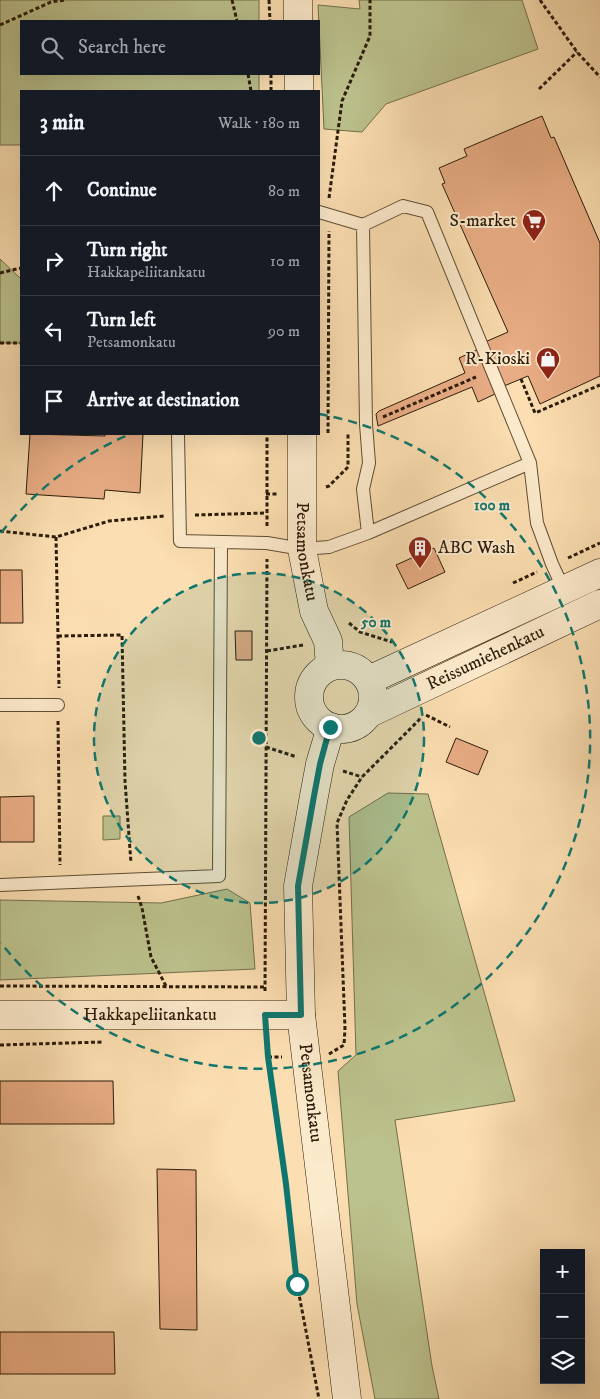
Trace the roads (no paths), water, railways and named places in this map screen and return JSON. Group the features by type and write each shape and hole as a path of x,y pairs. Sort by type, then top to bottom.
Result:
{"street":[{"path":"298,0 298,20"},
{"path":"299,75 299,90"},
{"name":"Petsamonkatu","path":"302,435 302,549 314,611 328,641 330,666"},
{"name":"Reissumiehenkatu","path":"369,680 600,572"},
{"name":"Reissumiehenkatu","path":"370,713 600,604"},
{"path":"341,664 352,666 362,671 369,680 374,696 370,713 362,722 342,729 330,727 320,722 313,713 309,697 313,680 320,672 330,666 341,664"},
{"name":"Petsamonkatu","path":"330,727 315,788 298,886 301,1015 348,1399"},
{"name":"Hakkapeliitankatu","path":"0,1015 301,1015"}],"lane":[{"path":"320,212 363,225 403,206 427,212 530,463 536,522 575,615"},
{"path":"363,225 366,424 369,463 363,489 368,533"},
{"path":"178,435 180,541 267,542 302,549 329,547 368,533 530,463"},
{"path":"0,885 219,876 221,542"},
{"path":"0,705 58,705"}],"place":[{"name":"S-market","path":"534,242"},
{"name":"R-Kioski","path":"548,380"},
{"name":"ABC Wash","path":"420,569"}]}
